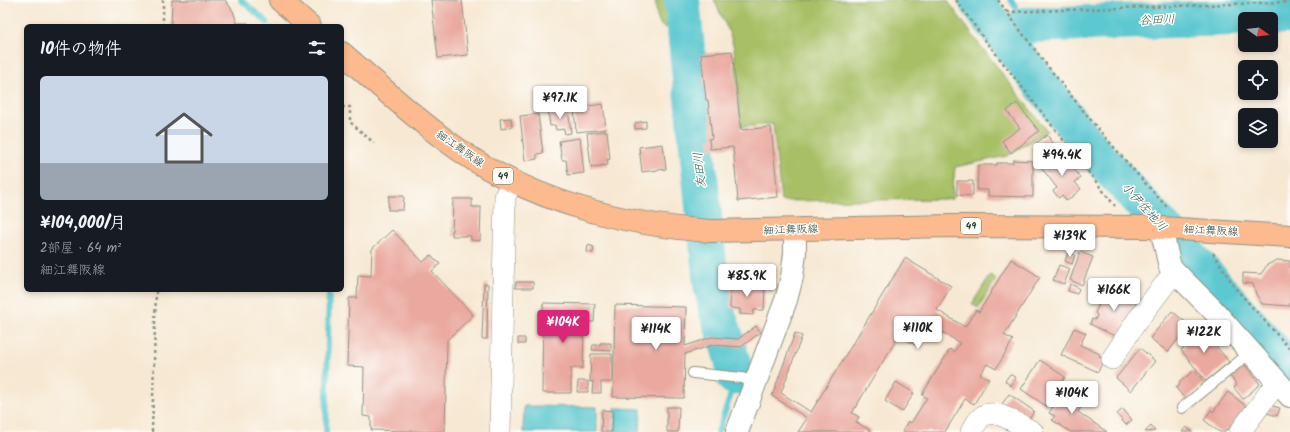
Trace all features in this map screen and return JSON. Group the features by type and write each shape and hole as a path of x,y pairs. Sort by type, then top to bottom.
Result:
{"main road":[{"path":"280,0 308,24"},
{"name":"細江舞阪線","path":"344,56 445,140 480,164 546,196 593,211 642,223 706,231 952,226 1165,228 1290,236"}],"street":[{"path":"500,432 505,196 513,181"},
{"path":"1165,228 1170,267 1213,310 1284,390 1269,393 1240,432"},
{"path":"737,432 749,380 786,300 792,277 795,253 795,230"},
{"path":"1112,359 1141,316 1175,272"},
{"path":"971,432 984,415 992,413 1032,432"}],"lane":[{"path":"1182,408 1251,352"},
{"path":"693,373 749,380"}],"path":[{"path":"163,0 163,24"},
{"path":"956,0 982,36 1116,208"},
{"path":"998,0 1021,32 1125,162 1165,228"},
{"path":"1007,12 1290,2"},
{"path":"344,107 350,108 350,122 374,143"},
{"path":"1211,251 1236,289 1290,349"},
{"path":"152,432 156,292"}],"green space":[{"path":"655,0 669,0 671,19 670,25 665,28 658,20"},
{"path":"714,0 947,0 976,40 1047,131 1007,156 955,167 952,199 781,201 773,124 741,127 734,48 729,32"},
{"path":"990,275 996,279 978,308 972,304"}],"water":[{"path":"524,406 597,407 597,432 523,432"},
{"path":"615,408 641,409 640,432 615,432"}],"building":[{"path":"172,0 225,0 233,11 237,23 248,24 171,24"},
{"path":"431,0 462,0 468,55 438,58"},
{"path":"732,51 741,130 771,127 778,197 738,201 733,147 710,149 709,139 712,138 701,54"},
{"path":"1017,103 1039,131 1011,153 1002,141 1020,128 1007,111"},
{"path":"603,104 606,129 576,132 574,108"},
{"path":"568,109 571,133 565,134 564,129 556,130 555,125 550,126 548,111"},
{"path":"538,114 543,153 537,154 537,159 525,161 520,116"},
{"path":"511,118 512,127 501,129 500,119"},
{"path":"646,121 646,128 635,129 635,123"},
{"path":"607,131 610,159 607,160 608,165 591,167 587,133"},
{"path":"1047,135 1055,146 1044,155 1035,144"},
{"path":"580,138 584,173 568,175 566,160 562,160 559,141"},
{"path":"663,144 666,169 642,172 639,147"},
{"path":"1060,152 1081,178 1075,182 1081,189 1067,201 1062,195 1059,198 1053,191 1057,188 1041,167"},
{"path":"1013,160 1032,161 1033,197 988,196 988,190 977,190 978,165 1013,163"},
{"path":"957,181 973,181 973,196 957,195"},
{"path":"389,196 404,196 403,210 388,210"},
{"path":"453,199 472,199 472,207 481,207 480,241 471,240 471,236 452,236"},
{"path":"392,230 423,262 431,255 440,264 432,271 473,315 447,340 445,432 371,430 371,417 363,416 364,367 347,366 349,298 357,298 358,275 371,276 372,249"},
{"path":"588,245 594,247 593,253 587,252"},
{"path":"1068,252 1075,255 1072,264 1065,261"},
{"path":"1080,252 1093,257 1082,285 1070,280"},
{"path":"905,258 951,286 937,310 965,327 976,310 979,312 1011,259 1040,277 1004,335 1013,340 996,369 987,364 980,374 989,379 974,404 965,399 945,432 902,432 908,421 911,423 927,398 922,395 950,349 954,352 960,343 929,324 915,345 899,335 852,413 859,417 856,422 873,432 798,432 807,418 772,396 795,333 802,336 781,393 811,412"},
{"path":"1277,260 1290,261 1290,306 1262,304 1256,294 1253,284 1243,283 1243,273 1261,274 1267,265"},
{"path":"1059,265 1070,269 1064,284 1053,280"},
{"path":"731,280 747,281 747,287 765,288 764,310 754,310 753,315 740,314 740,309 730,308"},
{"path":"516,282 533,282 533,288 515,288"},
{"path":"484,284 488,284 487,339 482,339"},
{"path":"1070,284 1079,288 1077,294 1068,291"},
{"path":"1111,285 1138,298 1119,338 1090,324 1092,319 1095,320 1097,315 1095,313 1100,302 1103,303"},
{"path":"543,303 595,304 594,322 575,322 575,328 584,329 583,368 571,368 571,393 542,393"},
{"path":"615,305 686,307 685,346 712,337 738,339 756,326 761,332 741,347 713,345 685,354 684,398 613,397"},
{"path":"1172,311 1189,325 1168,352 1150,338"},
{"path":"1200,326 1229,362 1206,381 1181,350 1186,346 1182,341"},
{"path":"1074,328 1086,333 1080,345 1100,354 1099,357 1104,359 1098,372 1061,355"},
{"path":"518,338 525,338 525,344 518,344"},
{"path":"600,343 611,343 611,351 592,350 593,345 600,345"},
{"path":"1140,348 1155,361 1131,391 1116,378"},
{"path":"591,354 612,354 612,382 601,382 601,393 592,393 593,381 590,382"},
{"path":"1040,360 1065,377 1046,406 1021,389"},
{"path":"1244,364 1260,384 1243,399 1234,388 1237,385 1230,376"},
{"path":"1194,370 1205,383 1185,399 1176,388 1180,385 1179,383"},
{"path":"1010,374 1016,378 1011,386 1005,381"},
{"path":"578,381 588,381 588,392 577,392"},
{"path":"896,382 914,393 902,412 885,401"},
{"path":"1065,389 1084,402 1078,412 1107,432 1071,432 1052,420 1055,416 1049,413"},
{"path":"1228,392 1246,406 1228,430 1226,429 1224,432 1219,432 1204,420 1211,410 1213,412"},
{"path":"1009,394 1034,411 1028,421 1002,404"},
{"path":"1269,405 1280,408 1277,416 1267,413"},
{"path":"667,407 679,407 678,432 667,432"},
{"path":"1123,409 1132,420 1126,425 1117,414"},
{"path":"602,410 613,411 612,432 601,432"},
{"path":"1151,426 1155,431 1145,432"},
{"path":"1186,427 1193,432 1182,432"}],"waterway":[{"path":"241,0 267,22"},
{"name":"友田川","path":"682,0 711,284 717,312 726,338"},
{"name":"小伊佐地川","path":"976,0 1097,155 1180,245 1290,369"},
{"path":"1011,0 1015,6"},
{"name":"谷田川","path":"1024,25 1290,16"},
{"path":"326,432 329,292"},
{"name":"友田川","path":"728,346 733,363 734,377"},
{"name":"友田川","path":"718,432 732,391 734,377"}]}
